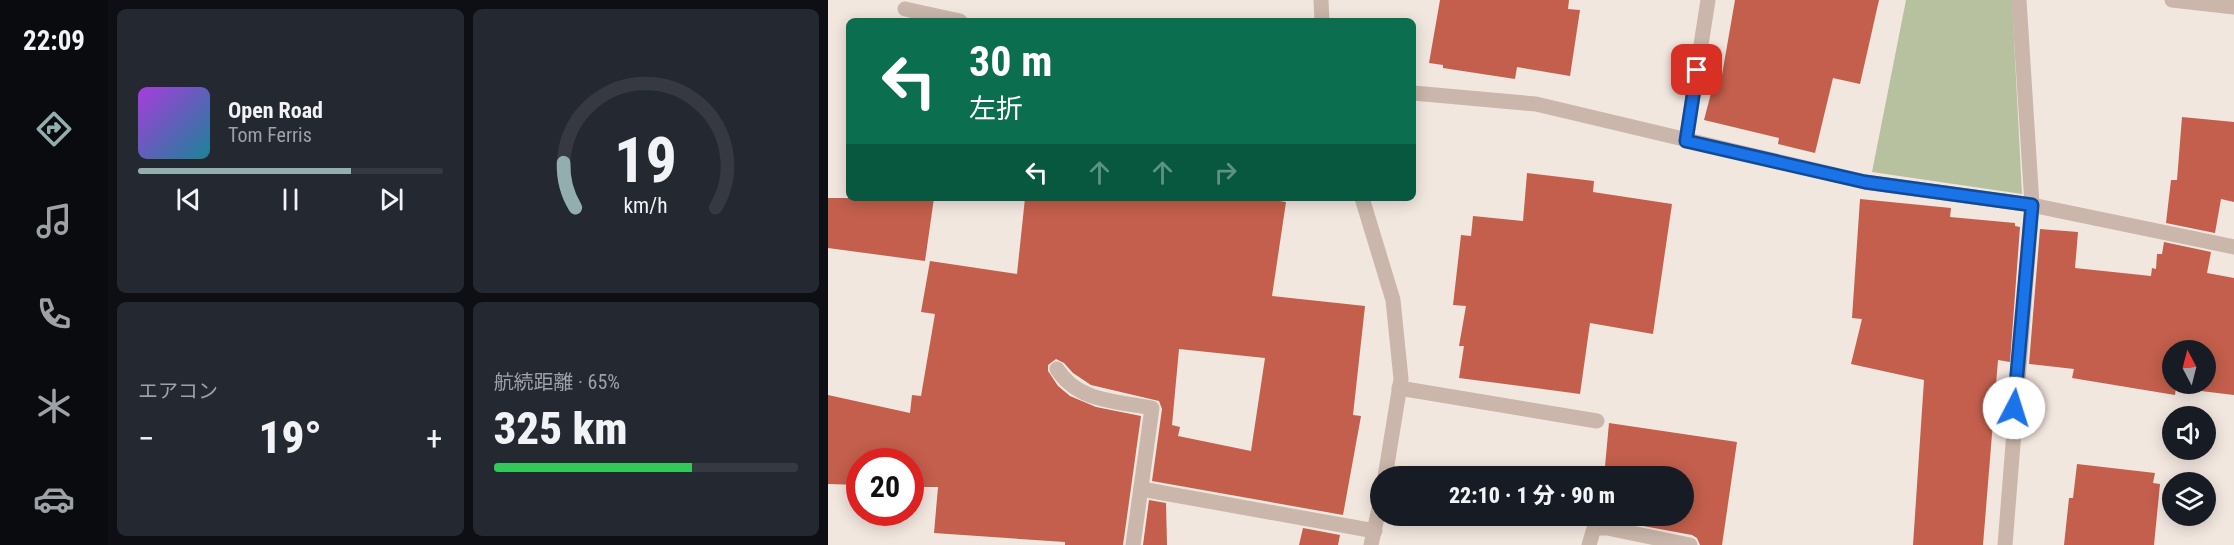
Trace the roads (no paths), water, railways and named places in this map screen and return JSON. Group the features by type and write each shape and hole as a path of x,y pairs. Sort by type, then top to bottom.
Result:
{"street":[{"path":"1321,0 1322,18"},
{"path":"1686,141 1708,0"},
{"path":"2005,545 2032,205 2019,0"},
{"path":"2172,0 2234,7"},
{"path":"905,9 946,18"},
{"path":"1416,93 1536,104 1865,182 2032,205 2234,247"},
{"path":"1363,201 1393,300 1399,388 1387,466"},
{"path":"1057,369 1064,379 1082,394 1152,408 1132,545"},
{"path":"1399,388 1598,421"},
{"path":"1141,489 1373,538"},
{"path":"1589,545 1594,528 1690,545"}]}
